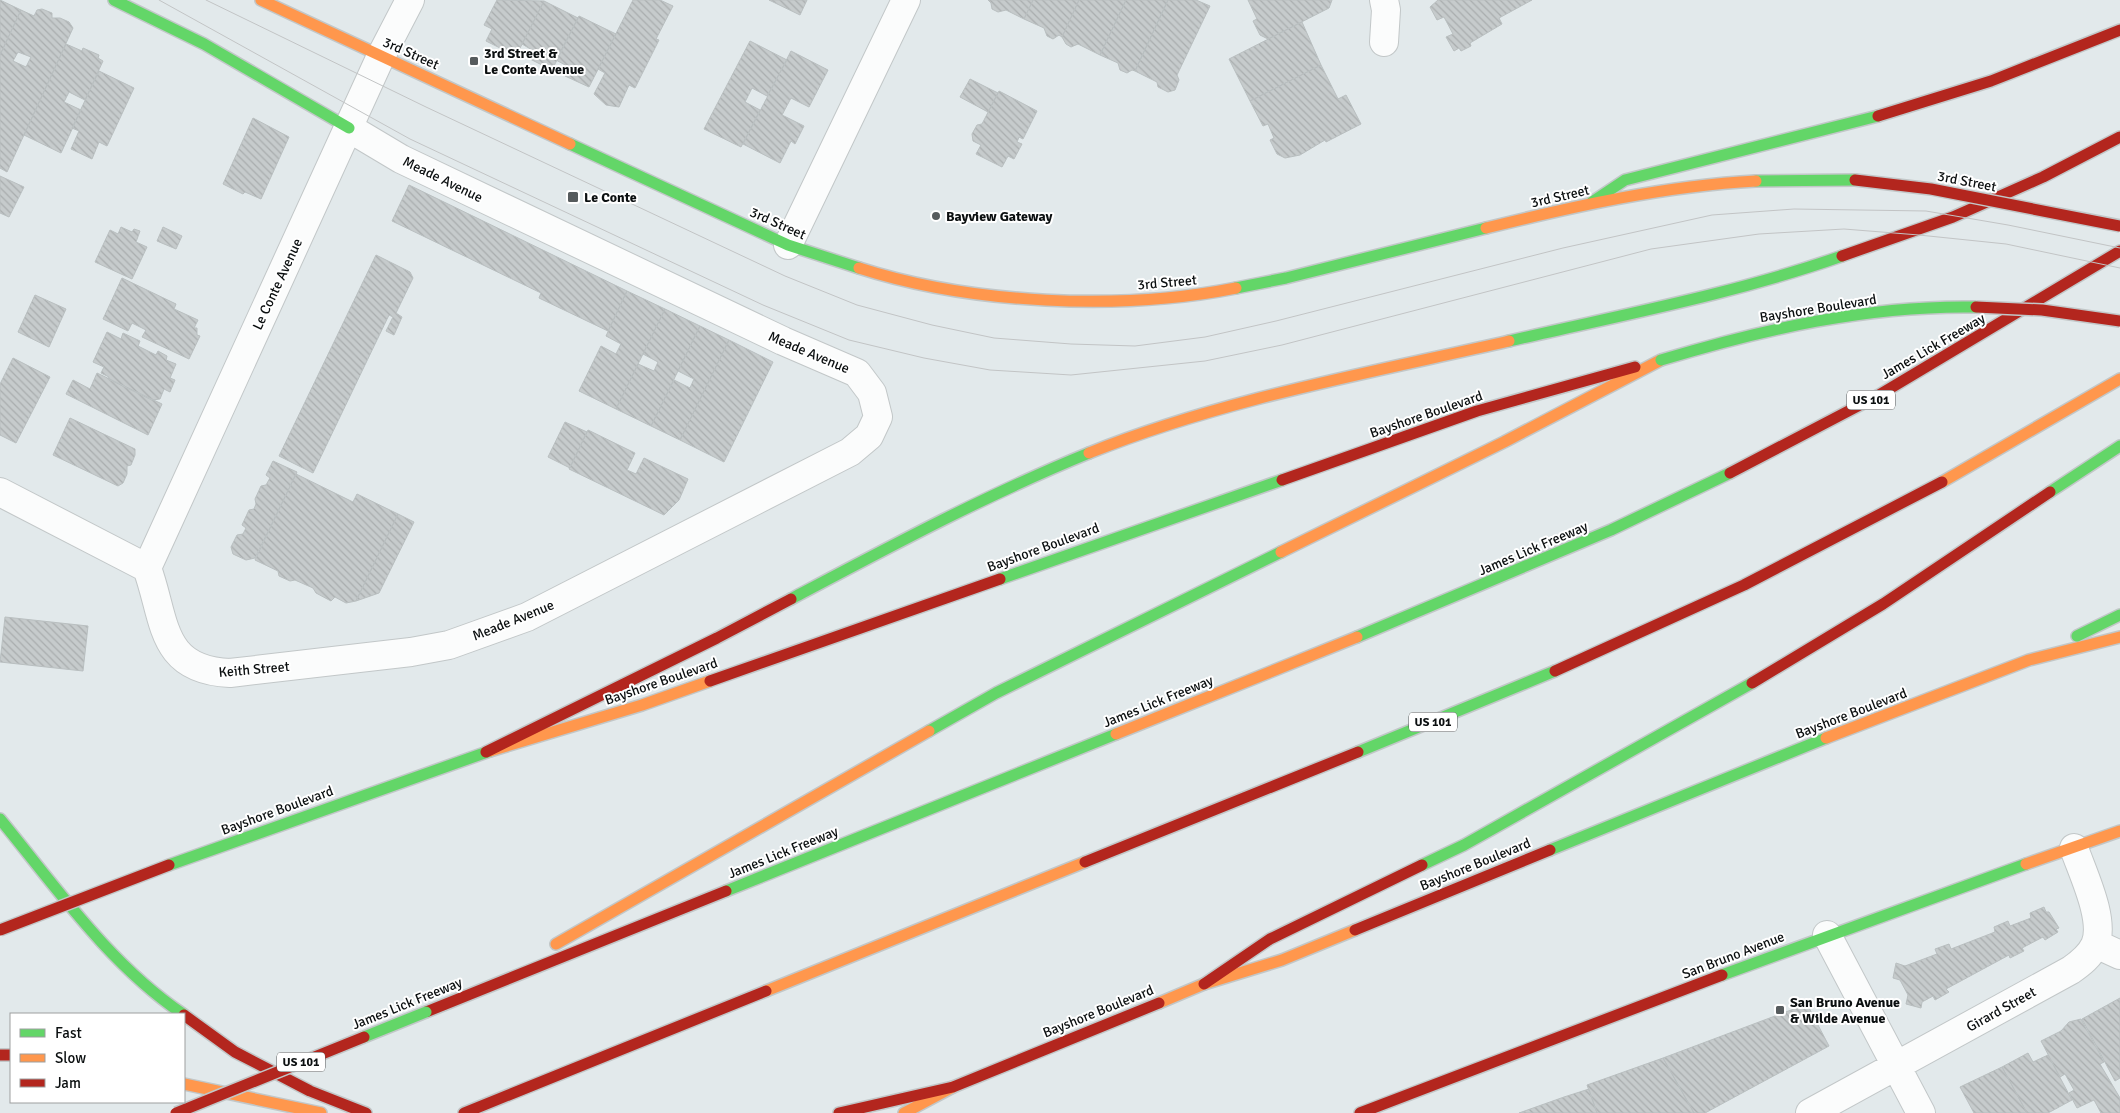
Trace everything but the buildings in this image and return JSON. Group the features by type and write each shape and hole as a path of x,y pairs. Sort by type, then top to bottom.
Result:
{"main road":[{"path":"114,0 147,14 215,49 349,128"},
{"name":"3rd Street","path":"261,0 788,245 900,281 980,293 1056,300 1135,300 1210,293 1286,278 1592,202 1630,199 1709,185 1779,179 1855,180 1931,189 2120,226"},
{"path":"1592,202 1625,180 1860,122 1948,96 2034,66 2120,30"},
{"path":"486,752 717,638 947,516 1030,476 1109,445 1189,418 1282,393 1717,293 1793,273 1953,217 2043,177 2120,137"},
{"name":"James Lick Freeway","path":"176,1113 1397,621 1611,530 1750,463 1879,395 2120,251"},
{"name":"Bayshore Boulevard","path":"0,930 169,865 486,752 642,705 1477,412 1738,337 1806,322 1877,312 1961,307 2041,311 2120,321"},
{"path":"465,996 996,693 1504,442 1661,360"},
{"name":"US 101","path":"464,1113 1509,691 1652,630 1792,562 1925,493 2120,379"},
{"path":"1204,984 1270,939 1464,845 1790,662 1883,604 2120,446"},
{"path":"2029,660 2120,615"},
{"name":"Bayshore Boulevard","path":"839,1113 953,1086 1204,984 1282,960 1817,741 2029,660 2120,637"},
{"path":"0,820 102,943 164,1001 180,1013"},
{"name":"San Bruno Avenue","path":"1360,1113 1827,935 2120,831"},
{"path":"185,1016 235,1052 310,1091 366,1113"},
{"path":"185,1084 321,1113"},
{"path":"904,1113 953,1086"}],"street":[{"name":"Le Conte Avenue","path":"147,568 381,56 410,0"},
{"path":"788,245 906,0"},
{"path":"1384,0 1386,10 1384,42"},
{"name":"Meade Avenue","path":"349,128 401,159 783,342 857,373 872,394 878,417 868,436 850,452 528,617 449,645 411,652"},
{"path":"0,492 147,568"},
{"name":"Keith Street","path":"147,568 156,593 162,624 173,647 189,663 209,672 230,673 411,652"},
{"name":"Girard Street","path":"1810,1113 2108,949 2098,926 2096,912 2074,848"},
{"path":"1827,935 1921,1113"}],"tram line":[{"path":"159,0 410,139 763,305 849,340 924,358 990,370 1071,375 1205,361 1282,345 1651,249 1759,234 1844,229 1919,235 2006,244 2120,268"},
{"path":"206,0 426,107 785,276 857,305 932,325 994,338 1071,344 1135,346 1205,337 1276,321 1563,248 1712,215 1794,209 1926,211 2008,225 2120,248"}],"traffic: fast":[{"path":"114,0 204,44 349,128"},
{"path":"1592,202 1625,180 1878,116"},
{"path":"570,144 788,245 859,268"},
{"path":"1756,181 1855,180"},
{"path":"1236,288 1286,278 1486,228"},
{"path":"1509,341 1719,293 1842,256"},
{"path":"1661,360 1738,338 1817,321 1896,310 1976,307"},
{"path":"2050,492 2120,446"},
{"path":"791,599 975,504 1089,453"},
{"path":"1357,637 1611,530 1730,473"},
{"path":"1000,579 1282,480"},
{"path":"929,731 996,693 1281,552"},
{"path":"2077,636 2120,615"},
{"path":"1358,752 1555,671"},
{"path":"1422,865 1464,845 1752,683"},
{"path":"726,891 1116,734"},
{"path":"1550,850 1826,738"},
{"path":"169,865 490,751"},
{"path":"0,819 107,948 156,994 182,1013"},
{"path":"1722,975 2026,864"},
{"path":"364,1037 426,1012"}],"traffic: slow":[{"path":"261,0 570,144"},
{"path":"1486,228 1553,212 1654,192 1756,181"},
{"path":"859,268 949,290 1046,300 1144,300 1236,288"},
{"path":"1089,453 1191,417 1244,402 1350,376 1509,341"},
{"path":"1281,552 1504,442 1661,360"},
{"path":"1942,482 2120,379"},
{"path":"1116,734 1357,637"},
{"path":"1826,738 2029,660 2120,637"},
{"path":"490,751 642,705 710,681"},
{"path":"556,944 929,731"},
{"path":"2026,864 2120,831"},
{"path":"766,991 1085,862"},
{"path":"1159,1003 1204,984 1282,960 1355,930"},
{"path":"185,1084 321,1113"},
{"path":"904,1113 953,1087"}],"traffic: jam":[{"path":"1878,116 1991,81 2120,30"},
{"path":"1842,256 1953,217 2043,177 2120,137"},
{"path":"1855,180 1931,189 2120,226"},
{"path":"1730,473 1879,395 2120,251"},
{"path":"1976,307 2042,310 2120,321"},
{"path":"1282,480 1477,411 1635,367"},
{"path":"1555,671 1744,585 1942,482"},
{"path":"1752,683 1883,604 2050,492"},
{"path":"710,681 1000,579"},
{"path":"486,752 717,638 791,599"},
{"path":"1085,862 1358,752"},
{"path":"1355,930 1550,850"},
{"path":"0,930 169,865"},
{"path":"1204,984 1270,939 1422,865"},
{"path":"426,1012 726,891"},
{"path":"1360,1113 1722,975"},
{"path":"464,1113 766,991"},
{"path":"839,1113 953,1087 1159,1003"},
{"path":"185,1016 235,1052 310,1091 366,1113"},
{"path":"176,1113 364,1037"},
{"path":"0,1055 10,1055"}],"place":[{"name":"3rd Street & Le Conte Avenue","path":"474,61"},
{"name":"Le Conte","path":"573,197"},
{"name":"Bayview Gateway","path":"936,216"},
{"name":"San Bruno Avenue & Wilde Avenue","path":"1780,1010"}]}
